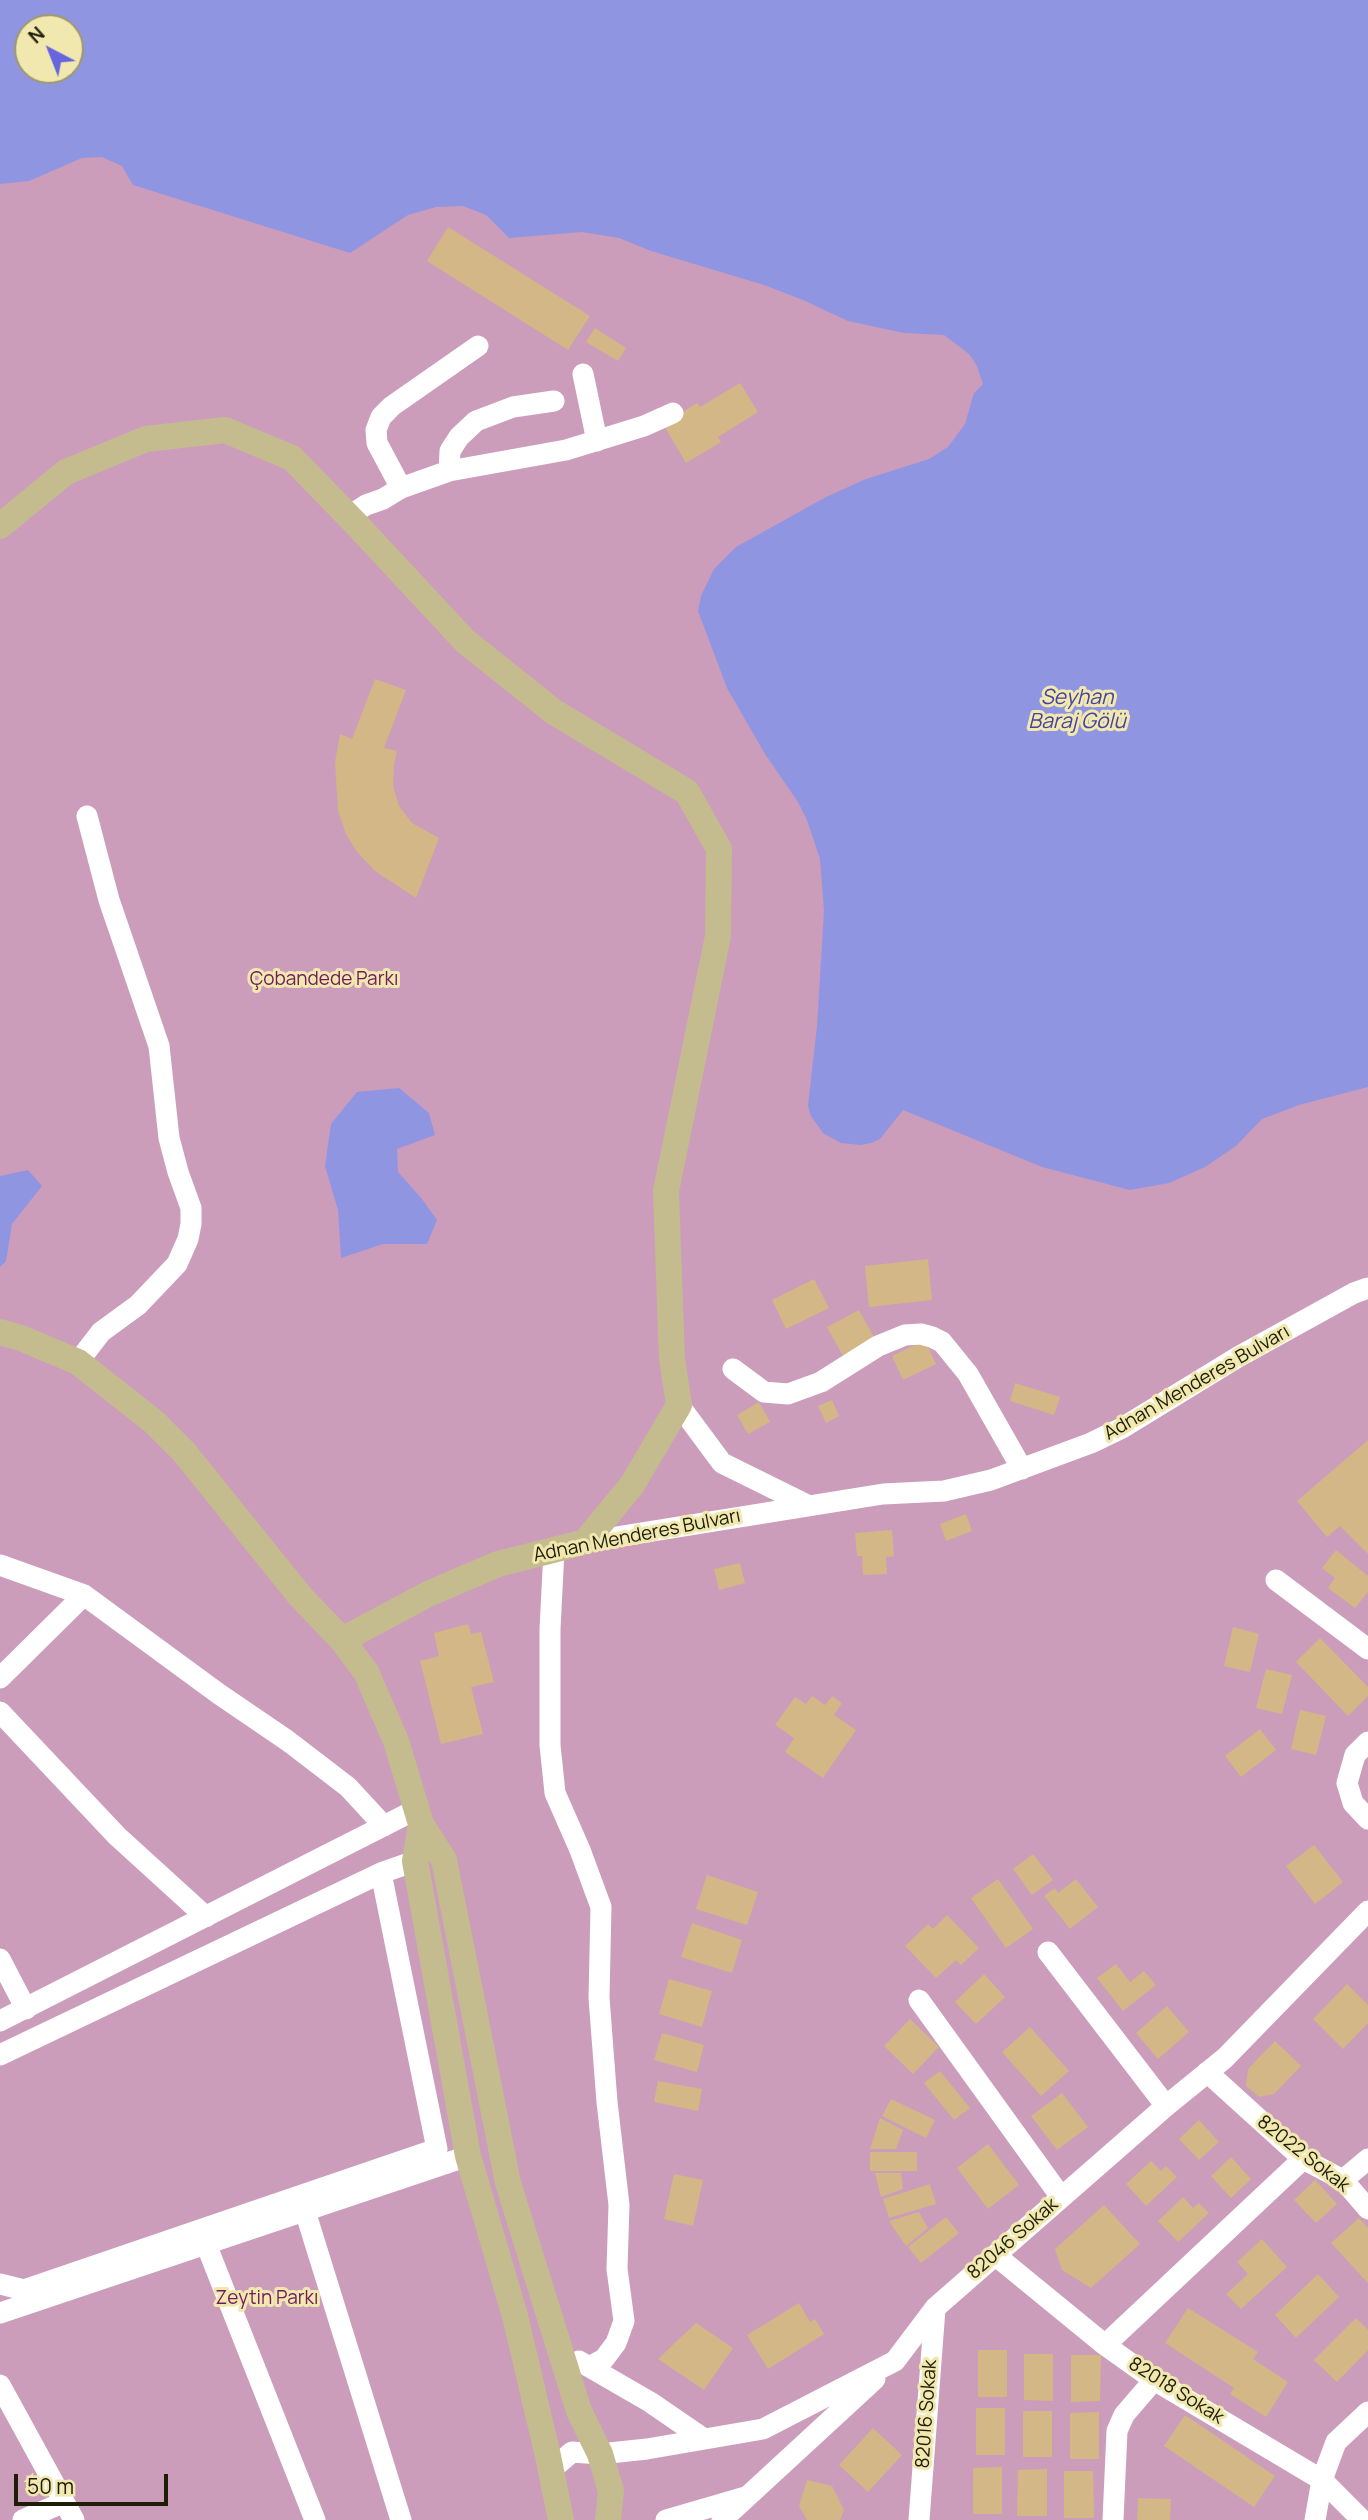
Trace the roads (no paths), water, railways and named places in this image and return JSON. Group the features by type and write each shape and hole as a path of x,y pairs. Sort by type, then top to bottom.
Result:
{"main road":[{"path":"0,526 66,472 146,439 225,430 292,458 474,649 554,712 687,792 719,849 718,936 666,1191 672,1359 679,1405 632,1485 585,1542"},
{"path":"0,1332 78,1362 154,1422 184,1452 299,1596 342,1640 366,1672 396,1741 419,1817 444,1860 508,2183 579,2411 600,2454 611,2491 608,2520"},
{"name":"Adnan Menderes Bulvarı","path":"342,1640 428,1594 498,1564 585,1542"},
{"path":"419,1817 415,1861 468,2156 515,2316 561,2520"}],"street":[{"path":"392,493 377,443 376,430 382,417 392,406 478,346"},
{"path":"583,374 597,441"},
{"path":"449,471 450,451 459,437 476,421 513,407 554,401"},
{"path":"356,525 377,515 392,493 449,471 566,450 644,426 673,413"},
{"path":"78,1362 101,1332 138,1305 177,1264 188,1239 191,1224 191,1208 169,1138 159,1046 109,900 87,816"},
{"name":"Adnan Menderes Bulvarı","path":"585,1542 883,1494 944,1491 991,1480 1122,1429 1238,1357 1354,1293 1368,1289"},
{"path":"733,1369 764,1392 788,1394 821,1382 878,1346 905,1335 921,1334 932,1337 942,1342 968,1374 1022,1469"},
{"path":"679,1405 722,1463 807,1505"},
{"path":"554,1550 550,1629 550,1745 555,1793 601,1907 599,1998 619,2205 617,2269 624,2321 616,2343 604,2359 589,2367"},
{"path":"0,1565 83,1595 338,1779 384,1826"},
{"path":"1276,1580 1368,1649"},
{"path":"0,1678 83,1595"},
{"path":"0,1712 117,1836 206,1917"},
{"path":"1368,1742 1355,1755 1347,1783 1353,1803 1368,1819"},
{"path":"0,2021 384,1826 419,1817"},
{"path":"0,2055 381,1874 415,1861"},
{"path":"0,2284 24,2290 437,2149 381,1874"},
{"name":"82046 Sokak","path":"551,2470 572,2452 600,2454 647,2449 763,2429 895,2361 935,2308 1166,2106 1225,2058 1368,1911"},
{"path":"1048,1952 1166,2106"},
{"path":"0,1959 26,2009"},
{"path":"919,2000 1061,2197"},
{"name":"82022 Sokak","path":"1206,2072 1303,2159 1343,2180 1368,2208"},
{"path":"0,2314 468,2156"},
{"path":"1105,2345 1303,2159"},
{"path":"1343,2180 1368,2159"},
{"path":"305,2211 401,2520"},
{"path":"206,2244 315,2520"},
{"name":"82018 Sokak","path":"995,2255 1105,2345 1154,2380 1322,2480 1362,2520"},
{"name":"82016 Sokak","path":"919,2520 935,2308"},
{"path":"560,2349 650,2402 704,2439"},
{"path":"722,2520 895,2361"},
{"path":"1113,2520 1117,2431 1125,2415 1154,2380"},
{"path":"0,2385 68,2511 23,2520"},
{"path":"1315,2520 1322,2480 1336,2442 1368,2412"},
{"path":"666,2520 749,2495"}],"water":[{"name":"Seyhan Baraj Gölü","path":"0,0 1368,0 1368,1087 1299,1105 1262,1119 1236,1146 1205,1167 1169,1183 1130,1190 1042,1167 903,1110 880,1139 861,1145 841,1143 823,1133 811,1116 808,1106 817,1026 824,911 820,859 798,802 765,754 727,688 698,611 701,596 714,569 736,547 826,497 866,479 929,459 948,447 965,424 974,393 983,384 977,366 969,354 944,335 904,333 848,321 764,285 651,251 619,238 582,232 509,238 486,215 463,206 436,207 408,215 350,253 133,185 122,166 102,157 82,158 29,181 0,184"},
{"path":"399,1088 429,1113 435,1135 397,1149 398,1172 437,1220 427,1244 383,1244 341,1258 338,1210 325,1166 331,1124 357,1092"},
{"path":"28,1170 42,1186 12,1224 6,1261 0,1267 0,1176"}],"park label":[{"name":"Çobandede Parkı","path":"324,980"},
{"name":"Zeytin Parkı","path":"267,2299"}]}
